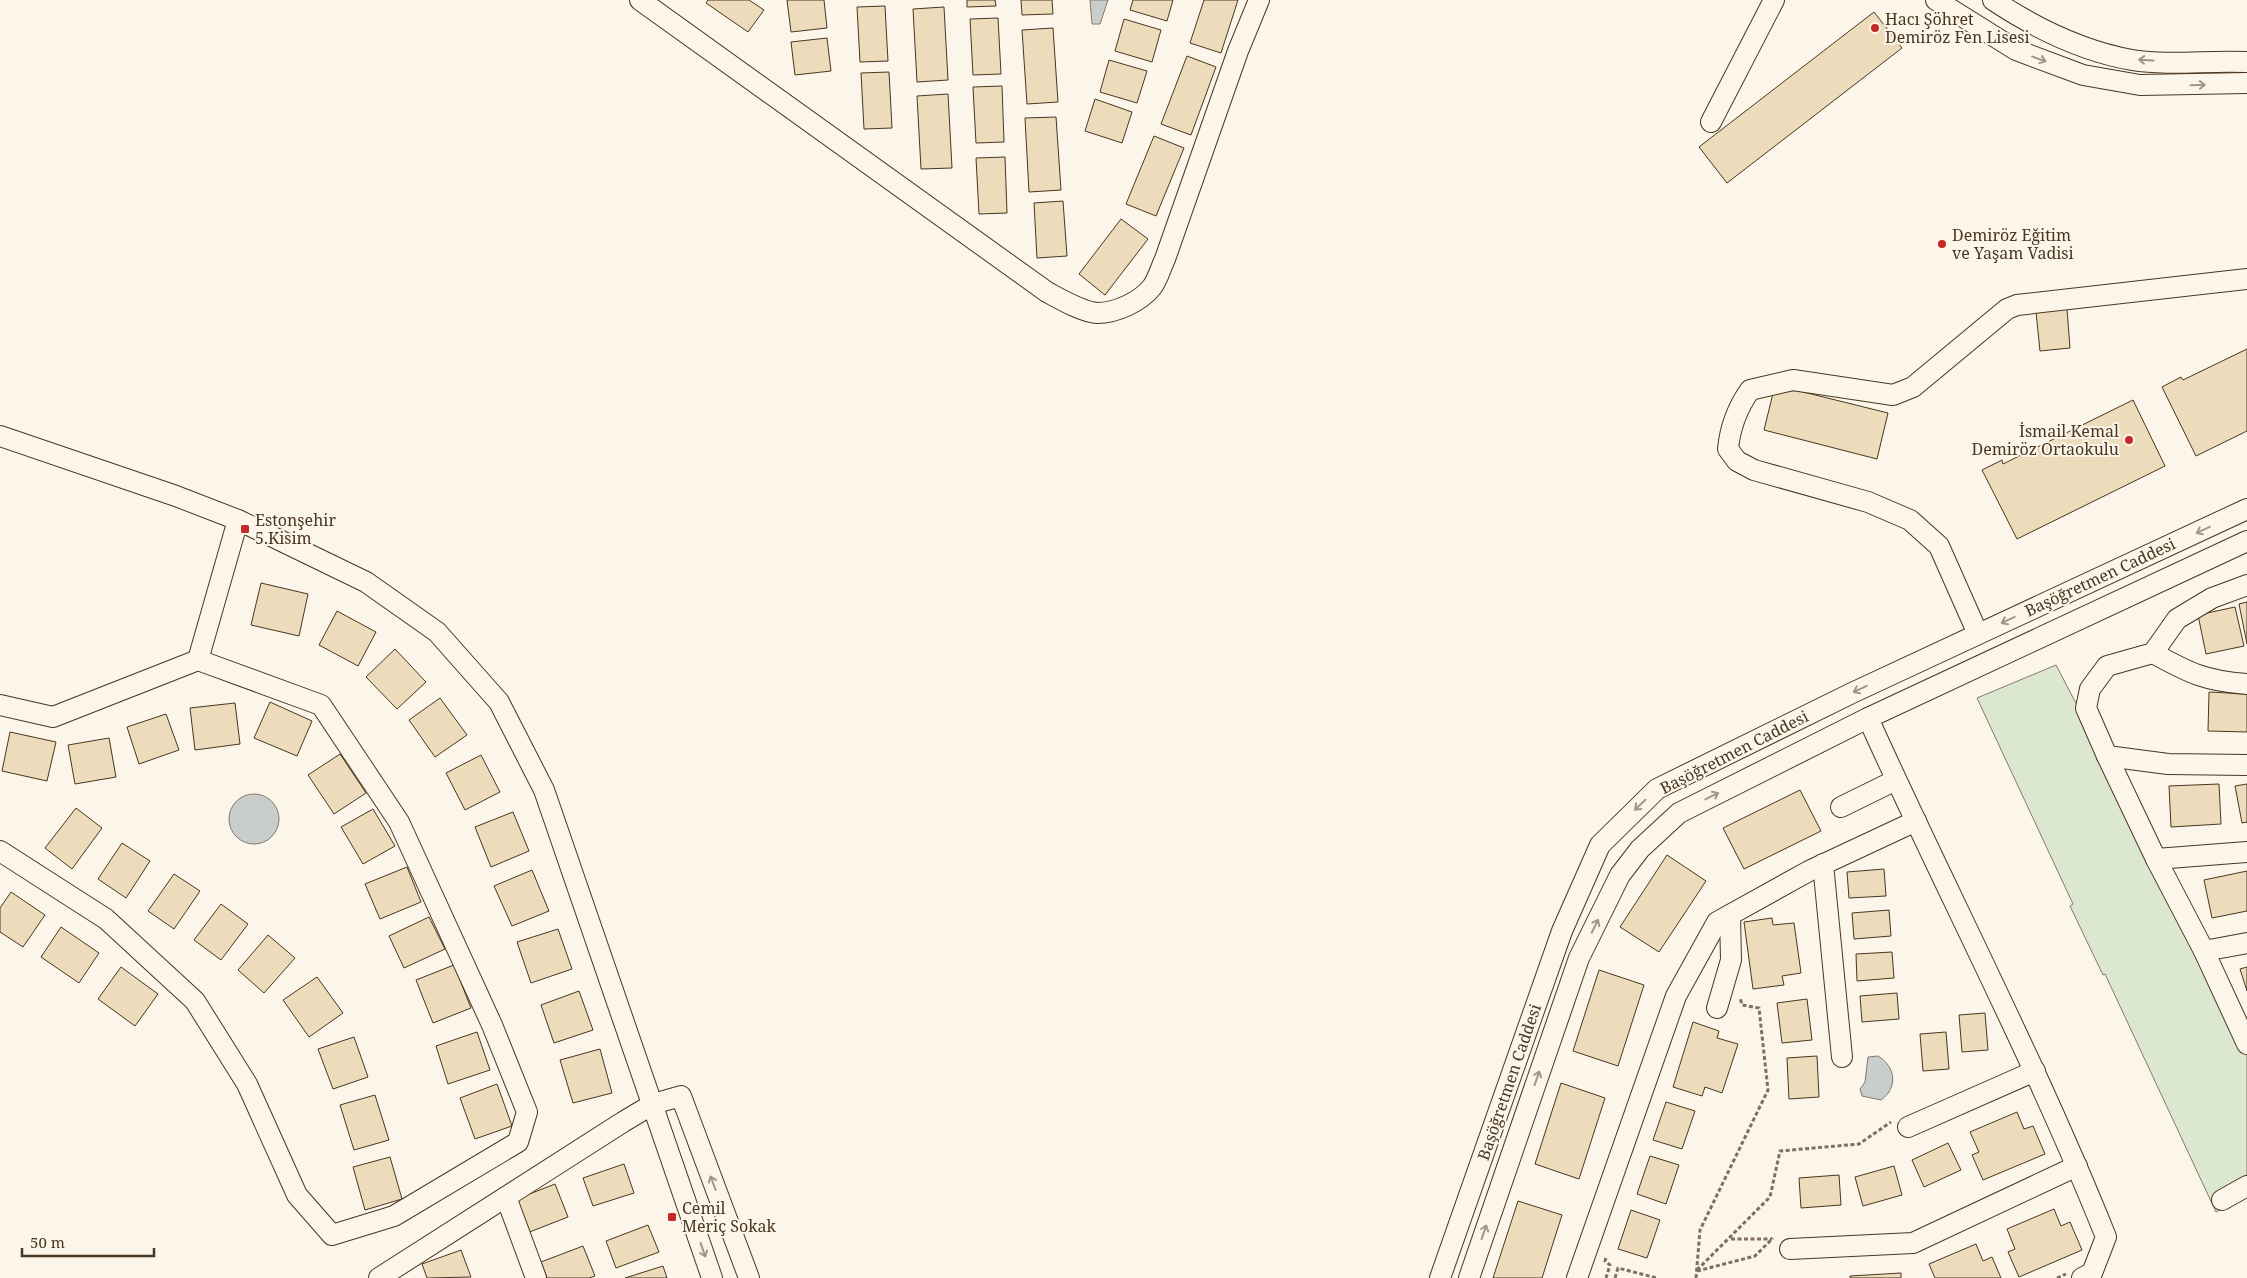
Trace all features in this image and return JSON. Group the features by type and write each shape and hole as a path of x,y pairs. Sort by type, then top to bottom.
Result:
{"street":[{"path":"640,0 1047,292 1069,304 1096,313 1118,309 1136,301 1152,286 1165,259 1238,50 1259,0"},
{"path":"1711,122 1774,0"},
{"path":"1936,0 2016,50 2083,75 2140,85 2247,83"},
{"path":"1993,0 2025,21 2076,44 2133,60 2247,62"},
{"path":"1978,634 1939,546 1910,520 1868,502 1754,470 1737,461 1728,449 1729,435 1743,400 1750,390 1793,380 1893,395 1913,386 2006,309 2017,305 2247,279"},
{"path":"0,436 176,496 238,520 366,582 437,632 499,702 544,790 712,1278"},
{"name":"Başöğretmen Caddesi","path":"1440,1278 1562,931 1600,845 1657,789 1852,692 2247,509"},
{"path":"198,660 238,520"},
{"name":"Başöğretmen Caddesi","path":"1469,1278 1579,958 1620,875 1640,849 1679,813 1868,718 2247,541"},
{"path":"2247,585 2212,598 2177,619 2153,653 2107,666 2090,690 2086,708 2156,859 2204,951 2247,1044"},
{"path":"2153,653 2194,675 2222,682 2247,684"},
{"path":"0,705 53,717 198,660 321,705 399,822 492,1025 527,1112 518,1142 394,1216 332,1235 297,1195 247,1084 195,1001 106,919 0,851"},
{"path":"1868,718 2035,1071 2078,1166 2106,1237 2092,1273 2082,1278"},
{"path":"2107,756 2168,764 2247,765"},
{"path":"1841,807 1896,780"},
{"path":"1577,1278 1676,996 1717,922 1823,864 1916,821"},
{"path":"2156,859 2247,852"},
{"path":"1823,864 1842,1056"},
{"path":"1717,1008 1732,960 1730,915"},
{"path":"2204,951 2247,942"},
{"path":"1902,1123 2035,1071"},
{"path":"380,1278 653,1104 680,1096 749,1278"},
{"path":"1793,1249 1913,1243 2078,1166"},
{"path":"2222,1200 2247,1186"},
{"path":"506,1197 536,1278"}],"path":[{"path":"1696,1278 1700,1230 1768,1090 1759,1008 1742,1005 1740,996"},
{"path":"1696,1271 1770,1197 1780,1151 1859,1144 1902,1123"},
{"path":"1696,1271 1755,1256 1773,1238"},
{"path":"1730,1239 1797,1238 1793,1249"},
{"path":"1615,1278 1618,1268 1657,1278"}],"green space":[{"path":"2056,665 2247,1031 2247,1197 2216,1212 2105,974 2103,975 2070,906 2073,904 1977,698"}],"shaded area":[{"path":"1090,0 1108,0 1100,24 1092,24"},
{"path":"254,794 264,796 272,801 277,809 279,819 277,829 272,837 264,842 254,844 244,842 236,837 231,829 229,819 231,809 236,801 244,796"},
{"path":"1878,1056 1888,1065 1893,1077 1891,1089 1881,1100 1862,1096 1860,1089 1865,1082 1868,1057"}],"building":[{"path":"708,0 749,0 764,10 748,32 706,3"},
{"path":"787,0 824,0 827,28 791,32"},
{"path":"967,0 995,0 996,6 967,7"},
{"path":"1021,0 1052,0 1053,14 1022,15"},
{"path":"1133,0 1173,0 1167,21 1130,10"},
{"path":"1204,0 1238,0 1221,53 1190,43"},
{"path":"885,6 888,61 860,62 857,7"},
{"path":"944,7 948,80 917,82 913,9"},
{"path":"1874,12 1902,48 1727,183 1699,147"},
{"path":"998,18 1001,74 973,75 970,19"},
{"path":"1124,19 1161,30 1152,62 1115,51"},
{"path":"1053,28 1058,102 1027,104 1022,30"},
{"path":"827,38 831,71 795,75 791,42"},
{"path":"1187,56 1216,67 1191,135 1161,124"},
{"path":"1109,60 1147,71 1137,103 1100,92"},
{"path":"889,72 892,128 864,129 861,73"},
{"path":"1002,86 1004,142 976,143 973,87"},
{"path":"948,94 952,168 921,169 917,96"},
{"path":"1095,99 1132,112 1122,143 1085,131"},
{"path":"1056,117 1061,190 1029,192 1025,118"},
{"path":"1154,136 1184,148 1156,216 1126,204"},
{"path":"1005,157 1007,213 979,214 976,158"},
{"path":"1063,201 1067,256 1037,258 1034,203"},
{"path":"1121,219 1148,239 1105,295 1079,274"},
{"path":"2067,309 2070,348 2040,351 2036,312"},
{"path":"2247,349 2247,431 2196,456 2162,387 2181,377 2183,380"},
{"path":"1775,385 1888,413 1877,459 1764,430"},
{"path":"2133,400 2165,466 2017,539 1982,470 2002,460 2003,464"},
{"path":"261,583 308,594 299,636 251,625"},
{"path":"2247,602 2247,644 2239,604"},
{"path":"2235,607 2244,646 2206,654 2198,615"},
{"path":"337,611 376,632 358,666 319,645"},
{"path":"395,649 426,682 397,709 366,677"},
{"path":"2209,692 2247,694 2247,732 2208,731"},
{"path":"440,698 467,735 435,757 409,720"},
{"path":"270,702 312,721 297,756 254,738"},
{"path":"235,703 240,744 195,750 190,708"},
{"path":"166,714 179,750 139,764 127,727"},
{"path":"10,732 56,742 47,781 2,771"},
{"path":"109,738 116,777 75,784 68,745"},
{"path":"340,754 366,793 334,814 308,775"},
{"path":"481,755 500,792 465,810 446,773"},
{"path":"2219,784 2221,824 2171,827 2169,786"},
{"path":"2247,784 2247,822 2242,823 2235,786"},
{"path":"1800,790 1821,831 1744,869 1723,828"},
{"path":"76,808 102,828 72,869 45,848"},
{"path":"373,809 395,846 363,864 341,827"},
{"path":"513,812 529,851 491,867 475,827"},
{"path":"122,843 150,861 126,898 98,879"},
{"path":"1667,855 1706,881 1659,952 1620,927"},
{"path":"407,867 421,902 380,919 365,884"},
{"path":"1884,869 1886,896 1849,898 1847,872"},
{"path":"532,870 549,911 512,926 494,886"},
{"path":"2247,871 2247,911 2212,918 2204,880"},
{"path":"174,874 200,891 174,929 148,911"},
{"path":"11,892 45,915 23,947 0,932 0,908"},
{"path":"221,904 248,924 221,960 194,940"},
{"path":"1889,910 1891,936 1854,939 1852,913"},
{"path":"429,917 445,949 404,968 389,936"},
{"path":"1772,918 1773,925 1794,923 1801,973 1782,976 1784,985 1753,989 1744,922"},
{"path":"61,927 99,953 79,983 41,957"},
{"path":"558,929 572,969 531,983 517,942"},
{"path":"268,935 295,958 264,993 238,970"},
{"path":"1892,952 1894,978 1857,981 1856,954"},
{"path":"454,965 471,1008 433,1023 416,980"},
{"path":"121,967 158,994 135,1026 98,999"},
{"path":"2247,967 2247,991 2240,969"},
{"path":"1599,970 1644,985 1618,1066 1573,1051"},
{"path":"317,977 343,1013 309,1037 283,1000"},
{"path":"579,991 593,1030 554,1043 541,1005"},
{"path":"1897,993 1899,1019 1862,1022 1860,996"},
{"path":"1807,999 1812,1040 1782,1043 1777,1003"},
{"path":"1985,1013 1988,1050 1962,1052 1959,1015"},
{"path":"1693,1022 1719,1031 1717,1038 1738,1044 1722,1093 1705,1087 1702,1096 1673,1087"},
{"path":"477,1032 490,1070 448,1084 436,1046"},
{"path":"1946,1032 1949,1069 1923,1071 1920,1034"},
{"path":"354,1037 368,1077 333,1089 318,1049"},
{"path":"600,1049 612,1093 573,1103 560,1060"},
{"path":"1817,1056 1819,1097 1789,1099 1787,1058"},
{"path":"1561,1083 1605,1098 1579,1179 1535,1164"},
{"path":"497,1084 512,1126 475,1139 460,1098"},
{"path":"375,1095 389,1140 354,1150 340,1105"},
{"path":"1666,1102 1695,1111 1682,1149 1653,1140"},
{"path":"2017,1112 2024,1129 2033,1126 2045,1154 1983,1180 1972,1155 1979,1152 1970,1132"},
{"path":"1948,1143 1961,1170 1924,1187 1912,1160"},
{"path":"1650,1156 1679,1165 1666,1204 1637,1194"},
{"path":"390,1157 402,1199 365,1210 353,1167"},
{"path":"624,1164 634,1193 593,1206 583,1178"},
{"path":"1894,1166 1902,1195 1863,1206 1855,1177"},
{"path":"1839,1175 1841,1205 1801,1208 1799,1178"},
{"path":"555,1184 568,1217 527,1233 514,1200"},
{"path":"1518,1201 1562,1215 1542,1278 1493,1278"},
{"path":"2054,1209 2061,1226 2070,1222 2082,1250 2019,1277 2008,1252 2015,1249 2007,1229"},
{"path":"1631,1210 1660,1220 1647,1258 1618,1249"},
{"path":"648,1225 659,1252 616,1268 606,1241"},
{"path":"1976,1244 1983,1261 1992,1257 2001,1278 1935,1278 1929,1264"},
{"path":"583,1246 595,1276 589,1278 547,1278 541,1262"},
{"path":"461,1250 471,1277 427,1278 422,1264"},
{"path":"663,1266 667,1278 625,1278"},
{"path":"1901,1273 1901,1278 1850,1278 1850,1276"}],"place":[{"name":"Hacı Şöhret Demiröz Fen Lisesi","path":"1875,28"},
{"name":"Demiröz Eğitim ve Yaşam Vadisi","path":"1942,244"},
{"name":"İsmail Kemal Demiröz Ortaokulu","path":"2129,440"},
{"name":"Estonşehir 5.Kisim","path":"245,529"},
{"name":"Cemil Meriç Sokak","path":"672,1217"}]}
